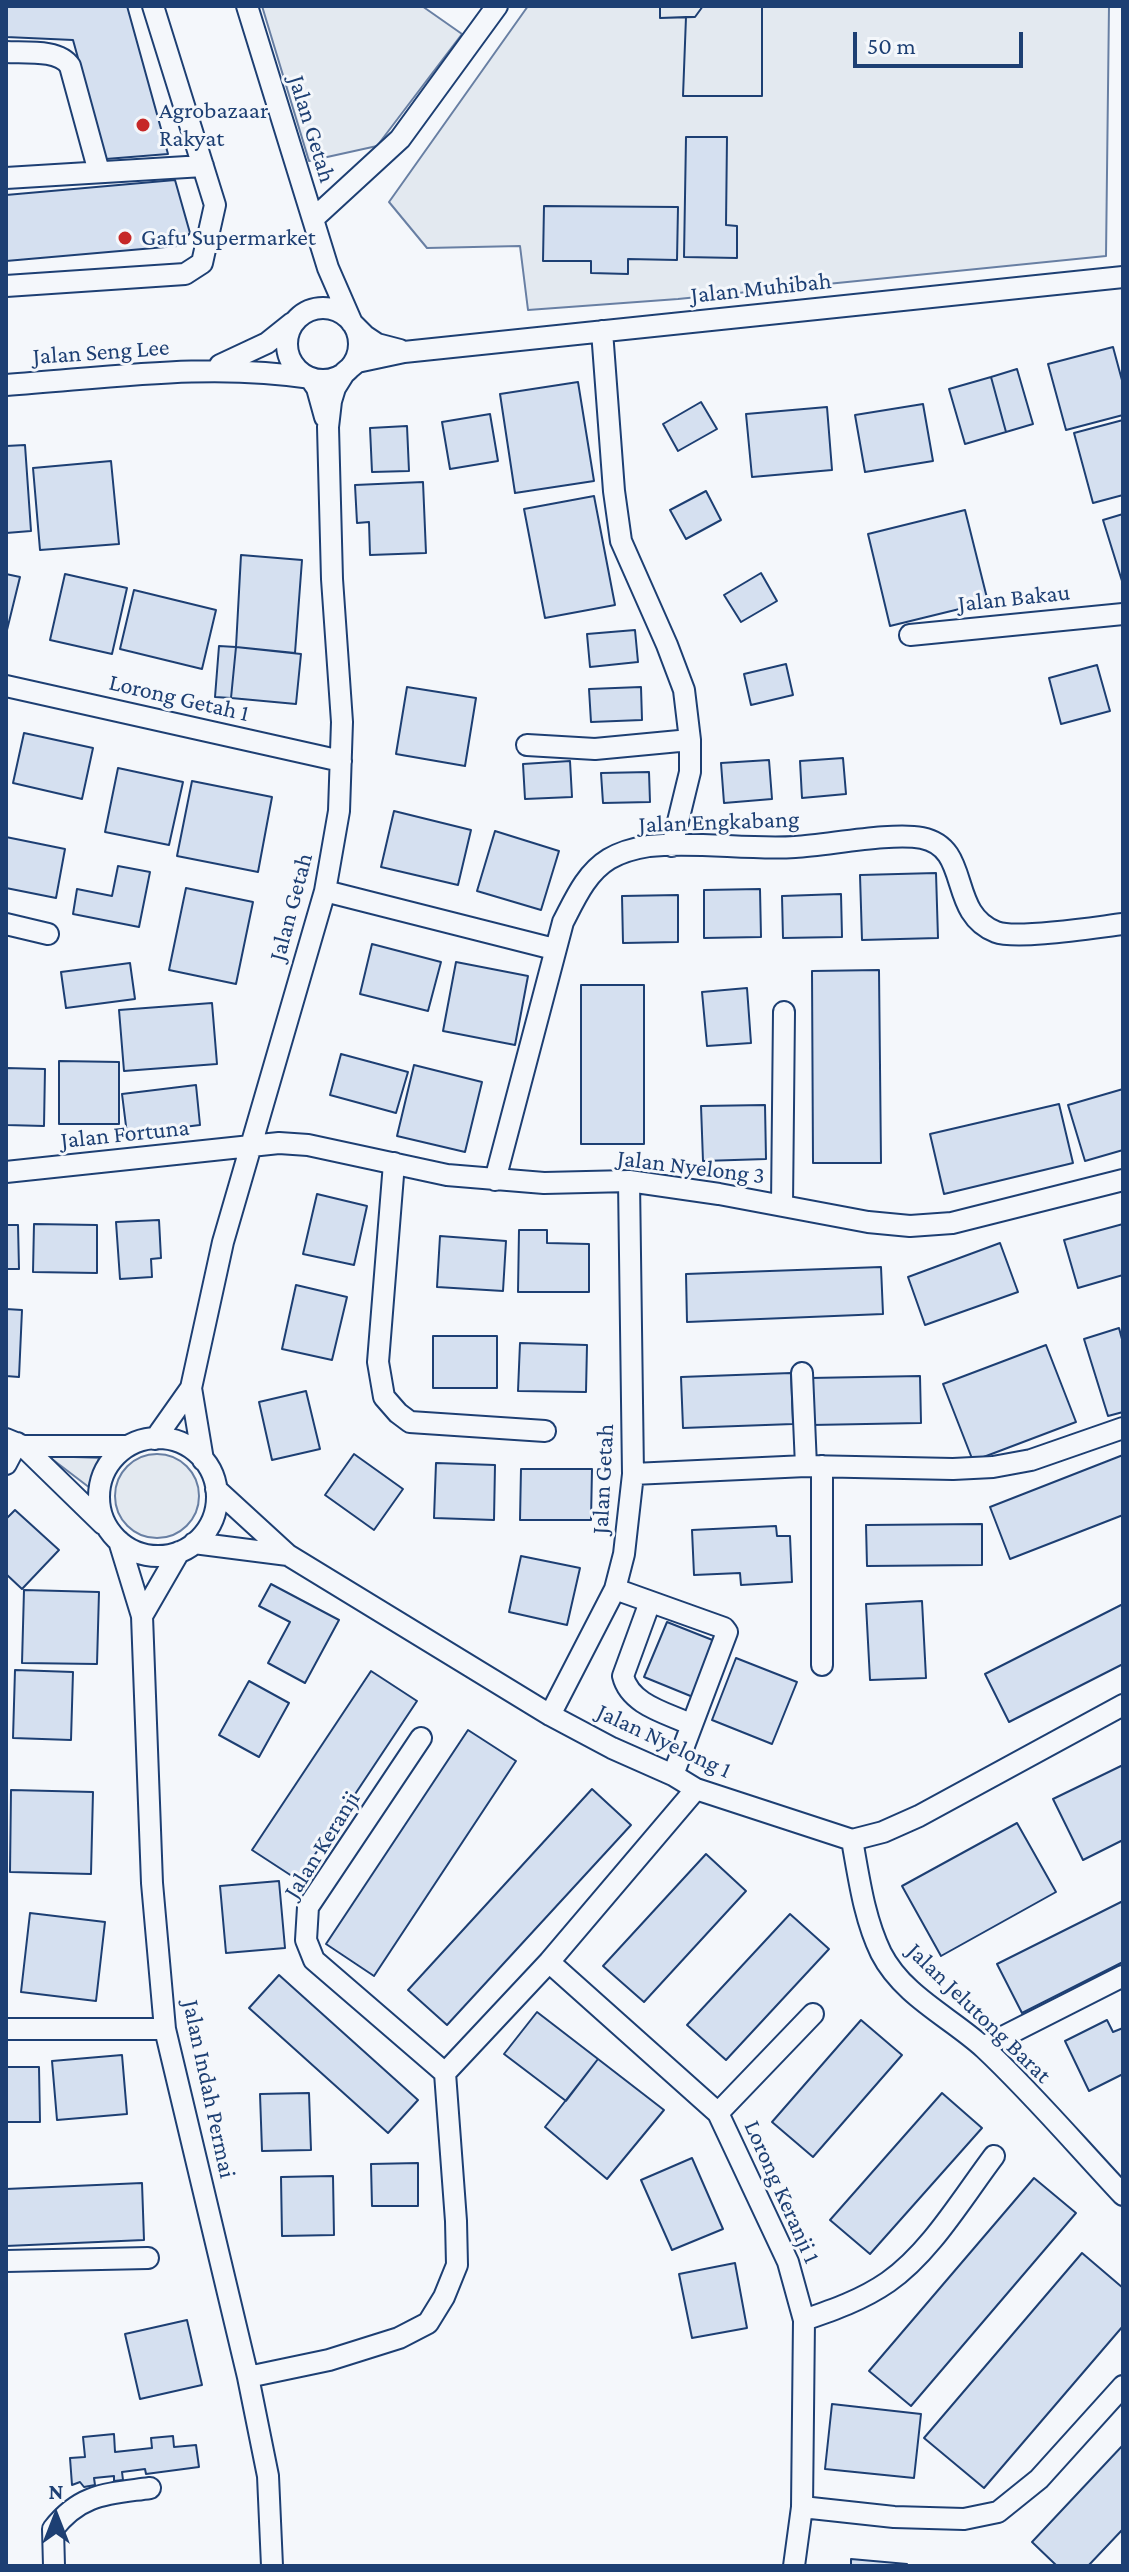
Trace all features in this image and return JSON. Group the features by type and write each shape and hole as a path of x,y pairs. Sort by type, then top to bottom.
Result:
{"street":[{"path":"6,286 185,274 202,263 215,205 153,6"},
{"name":"Jalan Getah","path":"247,6 328,268 352,323"},
{"path":"313,219 400,139 497,6"},
{"path":"6,52 56,55 65,59 70,66 99,172"},
{"path":"6,178 203,166"},
{"path":"298,317 320,308 332,309 352,323 357,332 357,354 345,372 335,378 310,378 291,362 287,351 286,339 290,327 298,317 325,296 328,268"},
{"name":"Jalan Muhibah","path":"345,372 368,358 404,352 1123,277"},
{"name":"Jalan Seng Lee","path":"201,371 252,352 298,317"},
{"name":"Jalan Muhibah","path":"352,323 377,344 404,352"},
{"path":"602,331 614,491 621,541 684,690 690,772 672,846"},
{"name":"Jalan Seng Lee","path":"6,385 201,371 248,370 310,378"},
{"name":"Jalan Getah","path":"191,1388 223,1242 325,891 339,811 342,722 332,579 328,427 335,388 345,372"},
{"name":"Jalan Getah","path":"310,378 321,398 328,427"},
{"name":"Jalan Bakau","path":"910,635 1123,614"},
{"name":"Lorong Getah 1","path":"6,686 341,761"},
{"path":"527,745 595,749 690,740"},
{"name":"Jalan Engkabang","path":"495,1180 563,922 581,887 601,866 629,850 672,846 793,848 922,838 944,847 952,860 967,908 977,923 999,934 1037,934 1123,924"},
{"path":"325,891 554,949"},
{"path":"6,924 48,934"},
{"path":"782,1205 784,1012"},
{"name":"Jalan Nyelong 3","path":"250,1148 279,1143 308,1145 447,1175 495,1180 544,1183 629,1181 868,1222 910,1226 952,1223 1123,1180"},
{"name":"Jalan Fortuna","path":"6,1172 250,1148"},
{"path":"394,1163 378,1362 384,1397 410,1422 545,1431"},
{"name":"Jalan Getah","path":"550,1715 615,1589 624,1554 633,1474 629,1181"},
{"path":"802,1373 814,1466 822,1665"},
{"path":"155,1439 191,1388"},
{"path":"191,1388 203,1460"},
{"path":"633,1474 814,1466 993,1467 1031,1460 1123,1428"},
{"path":"115,1536 99,1507 103,1473 113,1458 127,1446 155,1439 179,1442 203,1460 216,1489 214,1515 206,1531 186,1548 142,1616"},
{"path":"15,1442 127,1446"},
{"path":"6,1464 15,1442"},
{"path":"15,1442 115,1536 145,1554 162,1556 186,1548"},
{"path":"216,1489 288,1555"},
{"name":"Jalan Indah Permai","path":"115,1536 142,1616 152,1883 165,2029 248,2377 268,2476 272,2566"},
{"name":"Jalan Nyelong 1","path":"186,1548 288,1555 550,1715 612,1748 673,1775 696,1789 852,1840"},
{"path":"615,1589 724,1628 727,1632 673,1775"},
{"path":"650,1602 623,1676 625,1684 643,1702 690,1724"},
{"path":"852,1840 883,1832 919,1816 1123,1705"},
{"name":"Jalan Keranji","path":"421,1738 308,1907 306,1940 314,1960 445,2073"},
{"path":"248,2377 343,2356 399,2338 428,2323 444,2297 457,2265 445,2073 549,1962 696,1789"},
{"name":"Jalan Jelutong Barat","path":"852,1840 868,1920 882,1955 901,1982 983,2047 1123,2195"},
{"name":"Lorong Keranji 1","path":"549,1962 718,2113 788,2262 804,2320 802,2507 794,2566"},
{"path":"983,2047 1123,1976"},
{"path":"718,2113 813,2014"},
{"path":"6,2029 165,2029"},
{"path":"804,2320 850,2303 888,2282 916,2259 994,2156"},
{"path":"6,2261 148,2258"},
{"path":"802,2507 894,2517 964,2519 998,2512 1039,2479 1123,2386"},
{"path":"54,2566 53,2529 67,2511 98,2496 150,2488"}],"shaded area":[{"path":"262,6 422,6 462,34 377,146 309,161"},
{"path":"528,6 1109,6 1106,256 678,299 528,310 520,246 427,248 389,202"},
{"path":"157,1454 180,1461 192,1473 199,1496 192,1519 180,1531 157,1538 134,1531 122,1519 115,1496 122,1473 134,1461"},
{"path":"48,1456 99,1458 90,1488"}],"building":[{"path":"6,6 127,6 168,154 106,159 73,40 6,37"},
{"path":"660,6 762,6 762,96 683,96 686,17 660,18"},
{"path":"660,6 703,6 695,17 660,18"},
{"path":"703,6 762,6 762,96 683,96 686,17 695,17"},
{"path":"686,137 727,137 726,225 737,226 737,258 684,257"},
{"path":"175,180 190,233 177,246 6,261 6,195"},
{"path":"544,206 678,207 677,260 628,259 628,274 591,273 591,261 543,261"},
{"path":"1113,347 1123,384 1123,415 1066,430 1048,364"},
{"path":"1017,369 1033,424 1006,432 991,377"},
{"path":"991,377 1006,432 965,444 949,389"},
{"path":"578,382 594,481 515,493 500,394"},
{"path":"701,402 717,429 678,451 663,424"},
{"path":"923,404 933,461 865,472 855,415"},
{"path":"827,407 832,470 752,477 746,414"},
{"path":"490,414 498,461 450,469 442,422"},
{"path":"1123,420 1123,495 1093,503 1074,433"},
{"path":"407,426 409,471 372,472 370,428"},
{"path":"25,445 31,531 6,533 6,446"},
{"path":"111,461 119,544 40,550 33,468"},
{"path":"423,482 426,553 370,555 369,522 357,523 355,485"},
{"path":"706,491 721,520 686,539 670,510"},
{"path":"594,496 615,605 545,618 524,509"},
{"path":"965,510 988,602 890,626 868,534"},
{"path":"1123,514 1123,581 1122,581 1103,520"},
{"path":"241,555 302,560 295,653 236,647"},
{"path":"761,573 777,601 741,622 724,595"},
{"path":"6,574 20,577 6,634"},
{"path":"65,574 127,588 112,654 50,640"},
{"path":"134,590 216,610 202,669 120,649"},
{"path":"635,630 638,662 590,667 587,634"},
{"path":"219,646 236,647 231,698 215,697"},
{"path":"236,647 301,654 296,704 231,698"},
{"path":"786,664 793,695 751,705 744,674"},
{"path":"1097,665 1110,711 1061,724 1049,678"},
{"path":"407,687 476,698 465,766 396,754"},
{"path":"641,687 642,720 591,722 589,689"},
{"path":"24,733 93,748 82,799 13,783"},
{"path":"843,758 846,794 802,798 800,761"},
{"path":"769,760 772,799 724,803 721,763"},
{"path":"570,761 572,797 525,799 523,764"},
{"path":"118,768 183,782 169,845 105,832"},
{"path":"649,772 650,802 603,803 601,773"},
{"path":"192,781 272,797 258,872 177,856"},
{"path":"394,811 471,830 458,885 381,867"},
{"path":"495,831 559,851 541,910 477,891"},
{"path":"6,837 65,849 56,898 6,888"},
{"path":"118,866 150,872 139,927 73,914 77,889 112,896"},
{"path":"936,873 938,938 862,940 860,875"},
{"path":"186,888 253,902 236,984 169,970"},
{"path":"760,889 761,937 704,938 704,890"},
{"path":"841,894 842,937 783,938 782,896"},
{"path":"678,895 678,942 623,943 622,896"},
{"path":"372,944 441,962 428,1011 360,994"},
{"path":"456,962 528,976 515,1045 443,1031"},
{"path":"130,963 135,999 66,1008 61,972"},
{"path":"879,970 881,1163 813,1163 812,971"},
{"path":"581,985 644,985 644,1144 581,1144"},
{"path":"747,988 751,1043 707,1046 702,992"},
{"path":"212,1003 217,1064 124,1071 119,1010"},
{"path":"341,1054 408,1072 396,1113 330,1095"},
{"path":"59,1061 119,1062 119,1124 59,1124"},
{"path":"414,1065 482,1082 465,1152 397,1136"},
{"path":"6,1068 45,1069 44,1126 6,1125"},
{"path":"196,1085 200,1125 127,1134 122,1094"},
{"path":"1123,1089 1123,1150 1085,1161 1068,1105"},
{"path":"1059,1104 1073,1163 944,1194 930,1134"},
{"path":"765,1105 766,1159 703,1161 701,1106"},
{"path":"317,1194 367,1206 354,1265 303,1254"},
{"path":"159,1220 161,1258 151,1259 152,1277 120,1279 116,1222"},
{"path":"34,1224 97,1225 97,1273 33,1272"},
{"path":"1123,1224 1123,1275 1078,1288 1064,1240"},
{"path":"6,1225 18,1225 19,1269 6,1269"},
{"path":"519,1230 547,1230 547,1243 589,1244 589,1292 518,1292"},
{"path":"440,1236 506,1241 503,1291 437,1287"},
{"path":"1000,1243 1018,1292 925,1325 908,1277"},
{"path":"881,1267 883,1314 687,1322 686,1274"},
{"path":"296,1285 347,1297 332,1360 282,1349"},
{"path":"6,1309 22,1310 19,1377 6,1376"},
{"path":"1119,1328 1123,1343 1123,1412 1108,1416 1084,1339"},
{"path":"433,1336 497,1336 497,1388 433,1388"},
{"path":"520,1343 587,1345 586,1392 518,1391"},
{"path":"1046,1345 1076,1422 973,1461 943,1384"},
{"path":"791,1373 793,1424 683,1428 681,1377"},
{"path":"920,1376 921,1423 811,1425 810,1378"},
{"path":"306,1391 320,1449 272,1460 259,1402"},
{"path":"354,1454 403,1489 374,1530 325,1495"},
{"path":"1123,1455 1123,1515 1010,1559 990,1507"},
{"path":"436,1463 495,1465 494,1520 434,1518"},
{"path":"521,1469 592,1469 591,1520 520,1520"},
{"path":"15,1510 59,1550 22,1589 6,1574 6,1519"},
{"path":"982,1524 982,1565 867,1566 866,1525"},
{"path":"776,1526 777,1536 790,1536 792,1582 741,1585 740,1573 694,1575 692,1530"},
{"path":"521,1556 580,1568 567,1625 509,1612"},
{"path":"271,1584 339,1620 305,1683 268,1663 290,1622 259,1606"},
{"path":"24,1590 99,1592 97,1664 22,1663"},
{"path":"922,1601 926,1678 870,1680 866,1604"},
{"path":"1123,1604 1123,1664 1009,1722 985,1674"},
{"path":"667,1622 715,1641 693,1697 644,1677"},
{"path":"736,1658 797,1682 772,1744 712,1720"},
{"path":"15,1670 73,1672 71,1740 13,1738"},
{"path":"371,1671 417,1701 298,1880 252,1850"},
{"path":"249,1681 289,1703 259,1757 219,1735"},
{"path":"468,1730 516,1761 374,1976 326,1944"},
{"path":"1123,1765 1123,1840 1083,1860 1053,1799"},
{"path":"592,1789 631,1825 447,2025 408,1990"},
{"path":"11,1790 93,1792 91,1874 10,1872"},
{"path":"1017,1823 1056,1892 941,1956 902,1886"},
{"path":"706,1854 746,1891 644,2002 603,1966"},
{"path":"279,1881 285,1948 226,1953 220,1886"},
{"path":"1123,1901 1123,1962 1022,2013 997,1964"},
{"path":"30,1913 105,1922 96,2001 21,1992"},
{"path":"790,1914 829,1949 726,2060 687,2025"},
{"path":"279,1975 418,2100 388,2133 249,2008"},
{"path":"537,2012 598,2059 566,2101 504,2054"},
{"path":"861,2020 902,2055 813,2157 772,2122"},
{"path":"1107,2020 1113,2032 1123,2028 1123,2074 1089,2091 1065,2041"},
{"path":"122,2055 127,2114 57,2120 52,2061"},
{"path":"598,2059 664,2110 607,2179 545,2127"},
{"path":"6,2067 39,2067 40,2122 6,2122"},
{"path":"309,2093 311,2150 262,2151 260,2094"},
{"path":"942,2093 982,2128 870,2254 830,2220"},
{"path":"692,2158 723,2229 672,2250 641,2180"},
{"path":"418,2163 418,2206 372,2206 371,2164"},
{"path":"333,2176 334,2235 282,2236 281,2177"},
{"path":"1034,2178 1076,2213 911,2406 869,2371"},
{"path":"142,2183 144,2240 6,2246 6,2189"},
{"path":"1082,2253 1123,2288 1123,2326 984,2488 924,2438"},
{"path":"735,2263 747,2328 692,2338 679,2274"},
{"path":"187,2320 202,2385 140,2399 125,2334"},
{"path":"832,2404 921,2414 914,2478 825,2469"},
{"path":"114,2434 115,2452 152,2448 151,2438 173,2436 174,2447 196,2445 199,2467 146,2474 145,2469 122,2472 123,2480 114,2481 114,2476 94,2478 95,2485 84,2487 80,2482 72,2485 70,2458 85,2457 83,2437"},
{"path":"1123,2445 1123,2529 1088,2566 1057,2566 1032,2542"},
{"path":"851,2559 907,2564 907,2566 851,2566"}],"place":[{"name":"Agrobazaar Rakyat","path":"143,125"},
{"name":"Gafu Supermarket","path":"125,238"}]}
